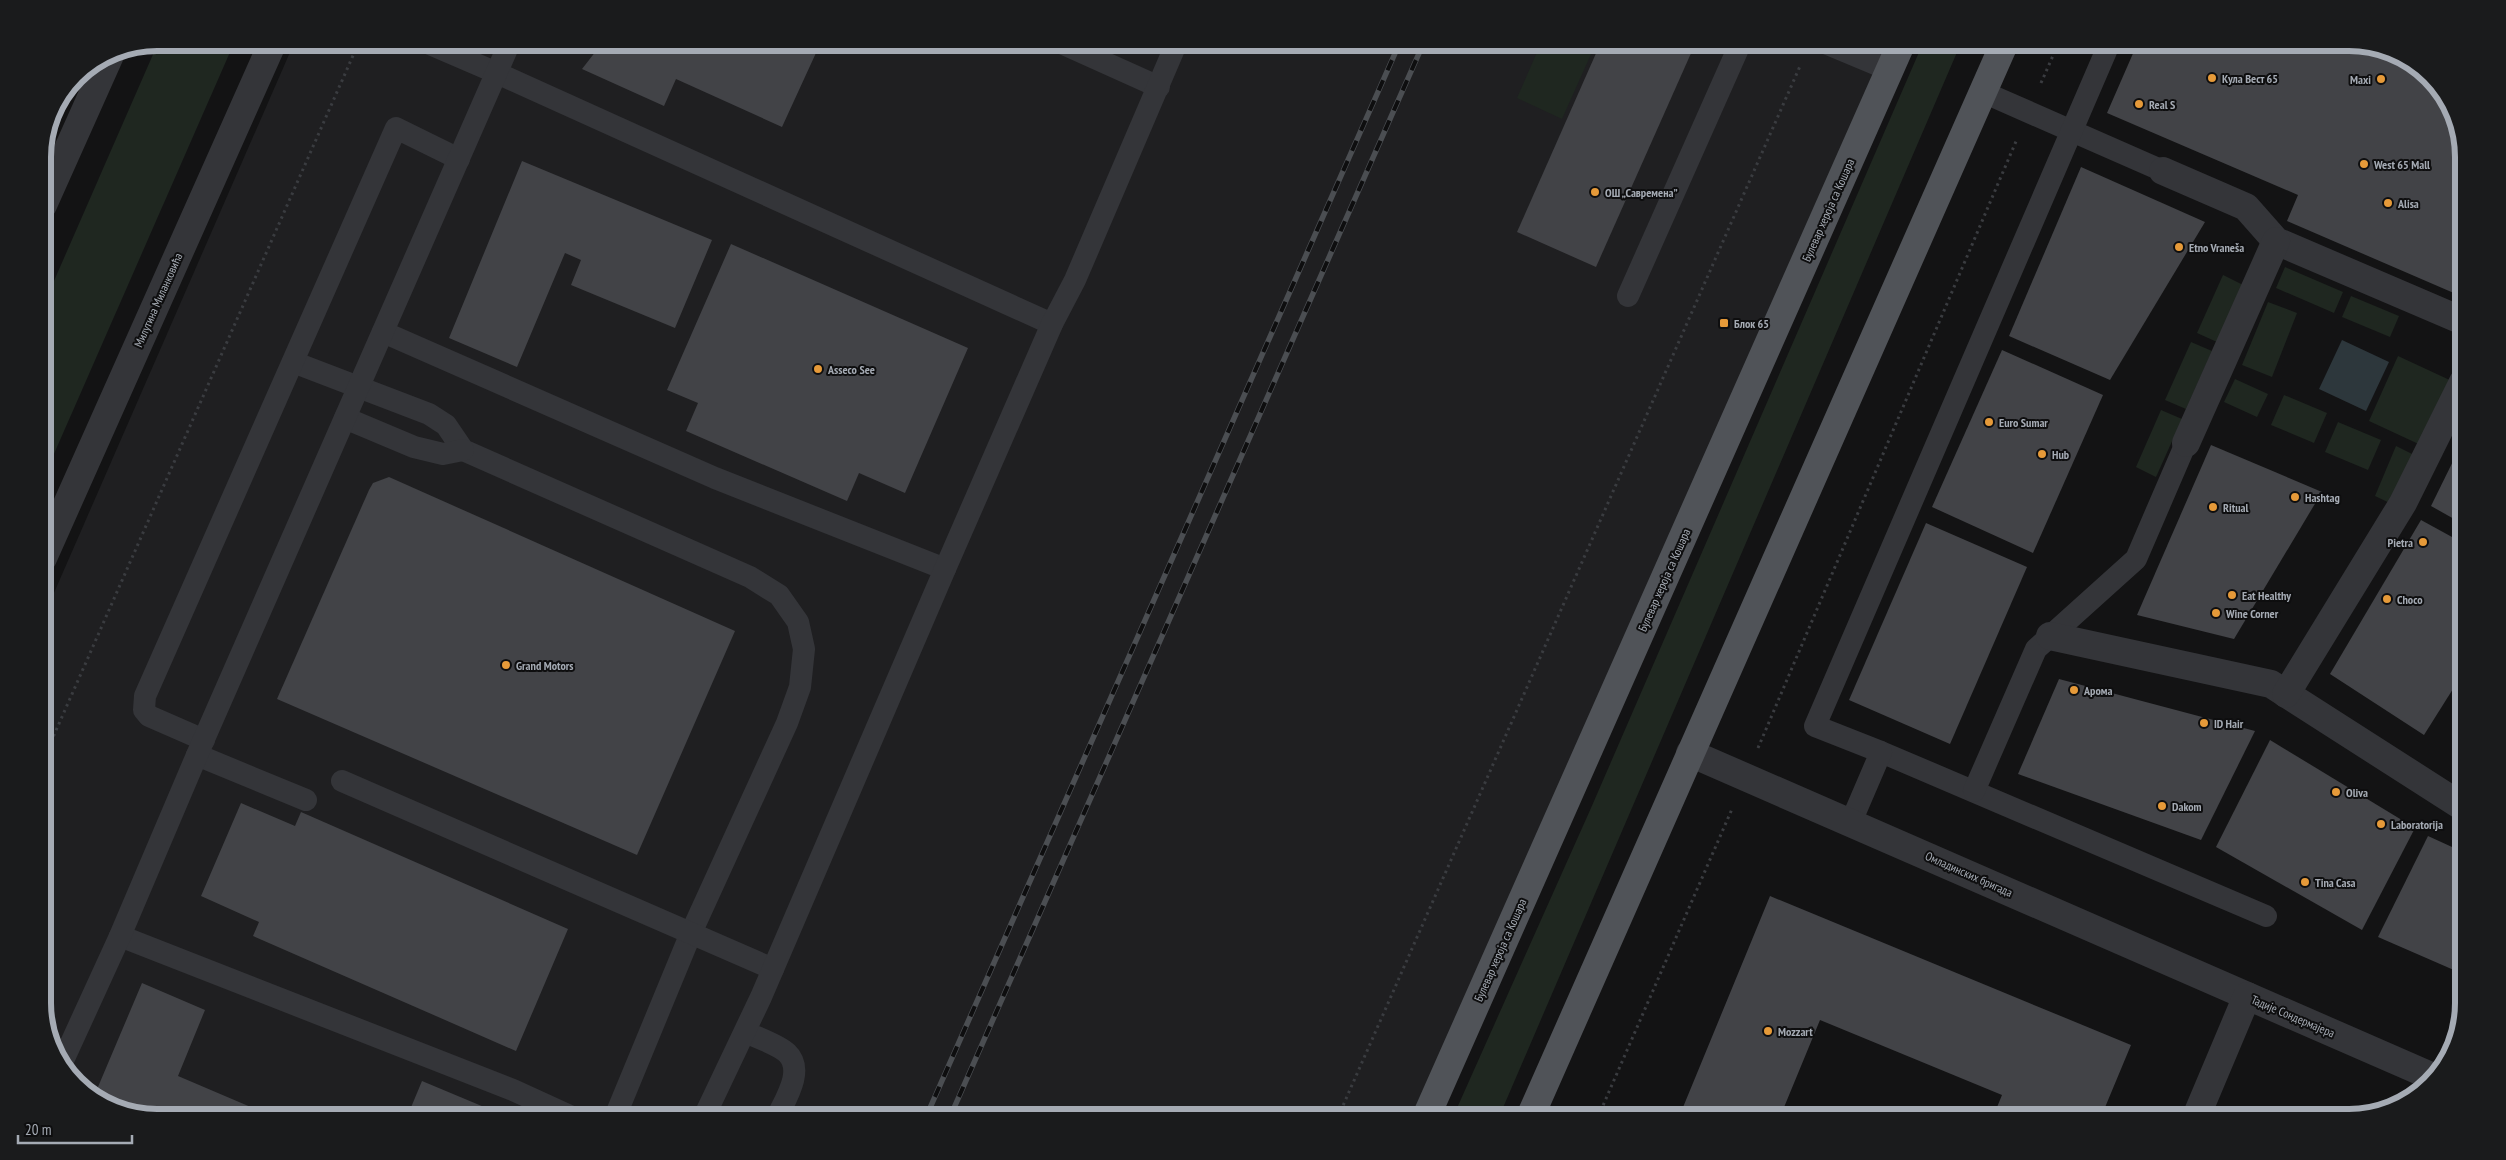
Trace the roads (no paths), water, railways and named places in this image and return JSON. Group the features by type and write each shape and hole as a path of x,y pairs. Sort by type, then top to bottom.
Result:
{"main road":[{"name":"Булевар хероја са Кошара","path":"1430,1109 1898,51"},
{"path":"1534,1109 2001,51"}],"street":[{"name":"Милутина Миланковића","path":"51,540 269,51"},
{"path":"51,187 106,64"},
{"path":"2163,172 2246,207 2276,240 2455,318"},
{"path":"2186,444 2276,240"},
{"path":"2286,694 2403,502 2455,398"},
{"path":"2050,636 2271,684 2455,801"},
{"name":"Омладинских бригада","path":"1690,753 2247,996"},
{"name":"Тадије Сондермајера","path":"2200,1109 2247,996 2428,1074"}],"lane":[{"path":"446,51 1052,324"},
{"path":"65,1056 120,936 200,748 506,51"},
{"path":"1079,51 1159,87"},
{"path":"708,1109 773,969 945,569 1052,324 1075,280 1173,51"},
{"path":"1628,296 1736,51"},
{"path":"1845,51 1890,70"},
{"path":"2106,51 1816,726 1974,791 2266,916"},
{"path":"1983,92 2163,172"},
{"path":"306,800 200,748 148,716 144,710 145,696 396,128 459,159"},
{"path":"383,332 715,478 945,569"},
{"path":"293,362 430,414 446,425 463,450 750,577 779,595 798,622 804,649 800,687 787,723 691,933 619,1109"},
{"path":"345,418 414,447 443,454 463,450"},
{"path":"1974,791 2036,649 2136,559 2186,444"},
{"path":"1851,822 1881,752"},
{"path":"342,781 773,969"},
{"path":"120,936 513,1090 553,1109"},
{"path":"745,1032 787,1053 794,1065 794,1080 781,1109"}],"railway":[{"path":"930,1109 1396,51"},
{"path":"954,1109 1420,51"}],"place":[{"name":"Кула Вест 65","path":"2212,78"},
{"name":"Maxi","path":"2381,79"},
{"name":"Real S","path":"2139,104"},
{"name":"West 65 Mall","path":"2364,164"},
{"name":"ОШ „Савремена”","path":"1595,192"},
{"name":"Alisa","path":"2388,203"},
{"name":"Etno Vraneša","path":"2179,247"},
{"name":"Блок 65","path":"1724,323"},
{"name":"Asseco See","path":"818,369"},
{"name":"Euro Sumar","path":"1989,422"},
{"name":"Hub","path":"2042,454"},
{"name":"Hashtag","path":"2295,497"},
{"name":"Ritual","path":"2213,507"},
{"name":"Pietra","path":"2423,542"},
{"name":"Eat Healthy","path":"2232,595"},
{"name":"Choco","path":"2387,599"},
{"name":"Wine Corner","path":"2216,613"},
{"name":"Grand Motors","path":"506,665"},
{"name":"Арома","path":"2074,690"},
{"name":"ID Hair","path":"2204,723"},
{"name":"Oliva","path":"2336,792"},
{"name":"Dakom","path":"2162,806"},
{"name":"Laboratorija","path":"2381,824"},
{"name":"Tina Casa","path":"2305,882"},
{"name":"Mozzart","path":"1768,1031"}]}
